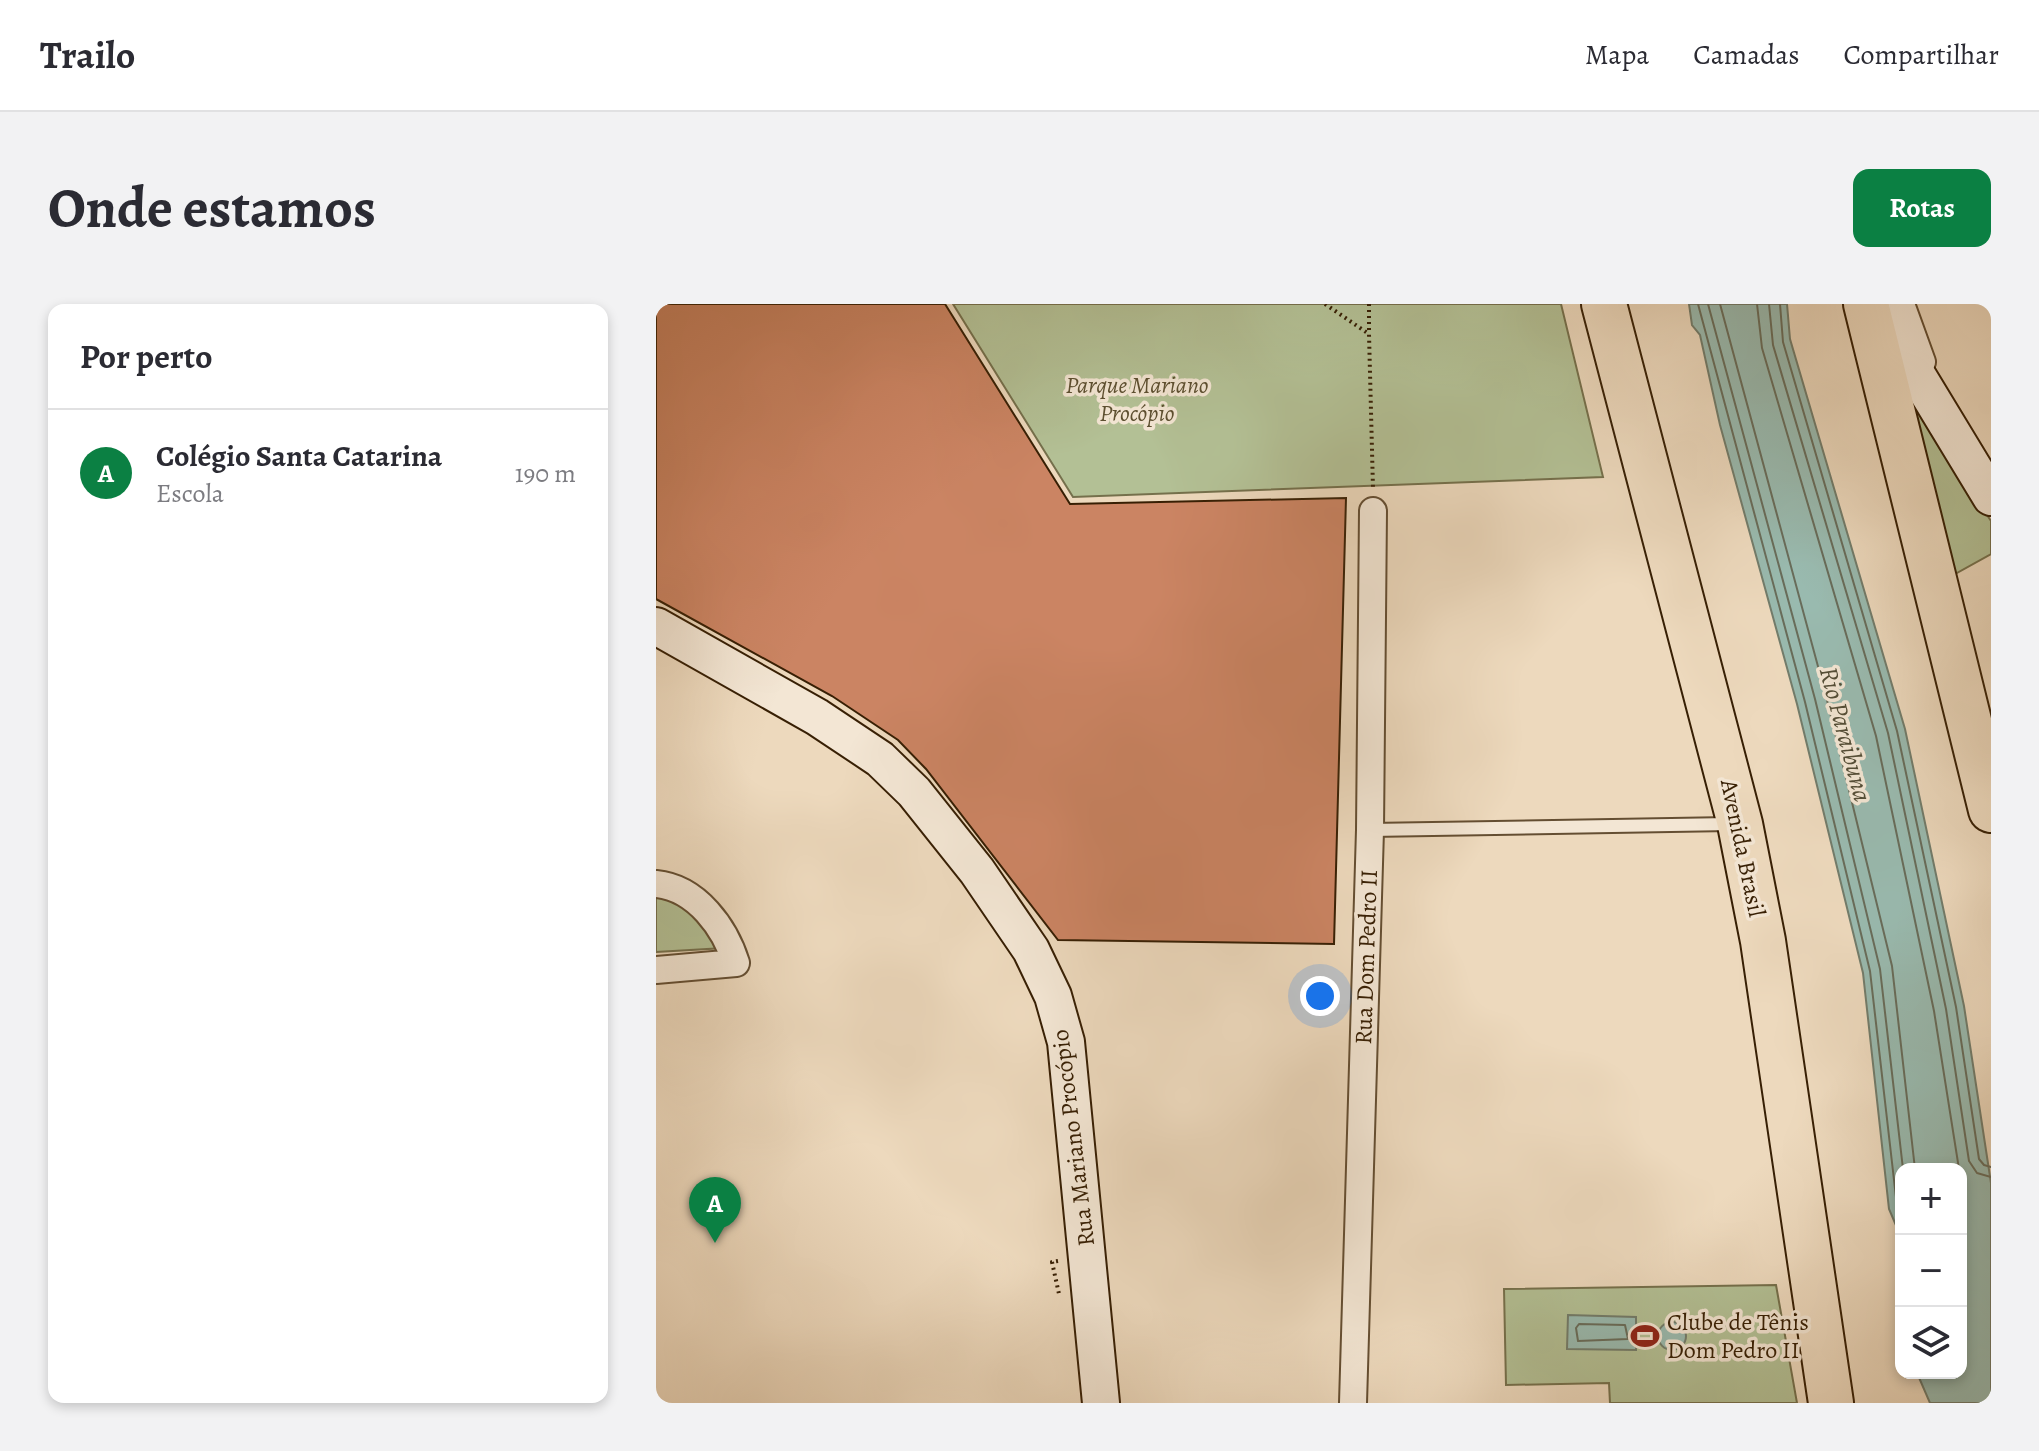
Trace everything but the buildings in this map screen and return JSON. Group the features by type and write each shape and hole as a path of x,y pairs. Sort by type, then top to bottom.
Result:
{"highway":[{"name":"Avenida Brasil","path":"1604,304 1740,824 1763,941 1831,1403"},
{"path":"1866,304 1991,810"}],"street":[{"path":"1874,304 1991,497"},
{"path":"1901,304 1944,422"},
{"name":"Rua Dom Pedro II","path":"1353,1403 1370,830 1373,511"},
{"name":"Rua Mariano Procópio","path":"656,626 817,717 880,759 914,792 959,848 1031,950 1053,996 1066,1042 1101,1403"},
{"path":"656,884 683,893 703,907 730,946 736,963 656,970"}],"lane":[{"path":"1370,830 1740,824"}],"path":[{"path":"1325,304 1369,334"},
{"path":"1369,304 1373,511"}],"green space":[{"name":"Parque Mariano Procópio","path":"953,304 1561,304 1603,477 1073,497"},
{"path":"1892,369 1991,521 1991,554 1946,579"},
{"path":"656,890 682,897 724,948 656,952"},
{"name":"Clube de Tênis Dom Pedro II","path":"1776,1285 1797,1403 1610,1403 1609,1383 1506,1385 1504,1289"}],"water":[{"name":"Rio Paraibuna","path":"1689,304 1787,304 1790,339 1905,729 1964,1006 1991,1183 1991,1403 1930,1403 1920,1379 1967,1379 1967,1163 1895,1163 1895,1223 1889,1209 1863,973 1797,704 1720,425 1700,335 1692,325"},
{"path":"1568,1315 1636,1317 1636,1350 1567,1349"},
{"path":"1672,1322 1682,1326 1686,1336 1682,1346 1672,1350 1662,1346 1658,1336 1662,1326"}],"place":[{"name":"Colégio Santa Catarina","path":"715,1243"},
{"name":"Clube de Tênis Dom Pedro II","path":"1645,1336"}]}
